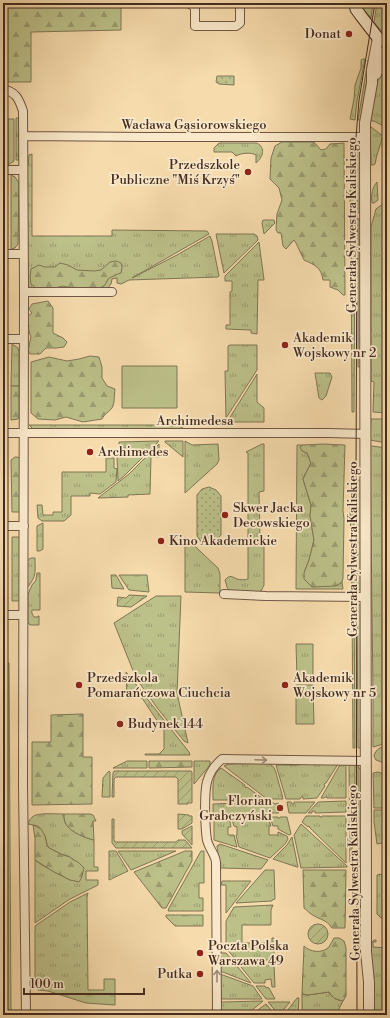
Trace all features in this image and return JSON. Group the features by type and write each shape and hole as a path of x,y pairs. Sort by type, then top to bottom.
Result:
{"main road":[{"path":"355,3 356,9 360,16 383,40"}],"street":[{"path":"188,3 195,7 195,26 236,26 240,23 240,3"},
{"name":"Generała Sylwestra Kaliskiego","path":"369,1015 369,982 366,952 365,123 372,84 372,70 378,44 383,40"},
{"name":"Generała Sylwestra Kaliskiego","path":"372,84 387,48"},
{"path":"3,89 9,90 15,94 20,101 23,111 23,786 26,1015"},
{"name":"Wacława Gąsiorowskiego","path":"22,136 365,137"},
{"path":"3,170 23,170"},
{"path":"3,254 23,254"},
{"path":"24,292 112,292"},
{"path":"3,339 24,340"},
{"name":"Archimedesa","path":"3,433 366,434"},
{"path":"3,526 24,526"},
{"path":"224,594 365,597"},
{"path":"3,615 23,615"},
{"path":"217,1015 216,863 207,839 207,780 222,759 366,761"}],"green space":[{"path":"3,3 121,3 121,30 31,32 31,82 3,82"},
{"path":"361,3 373,3 371,18 363,9"},
{"path":"377,3 387,3 387,35 383,33 374,22"},
{"path":"365,59 355,120 350,119 355,85 361,68 361,60"},
{"path":"368,60 370,63 361,120 358,120"},
{"path":"387,61 387,128 374,121 371,121 377,82"},
{"path":"217,76 234,76 234,85 219,84 216,82"},
{"path":"16,118 19,118 19,160 16,160"},
{"path":"8,119 14,119 14,161 8,165"},
{"path":"371,127 383,136 375,164 373,165 371,165"},
{"path":"350,141 354,144 355,215 350,217"},
{"path":"282,142 314,142 321,150 326,149 330,144 344,143 345,295 330,287 330,280 323,280 319,269 304,260 294,240 286,249 283,246 281,233 278,233 276,230 277,214 282,200 279,188 270,179 271,158 275,146"},
{"path":"219,143 257,143 262,147 262,155 256,163 256,155 251,153 236,156 232,152 214,152 214,148"},
{"path":"357,146 361,152 361,212 358,213"},
{"path":"32,154 32,236 112,236 112,230 207,231 209,234 132,278 210,236 219,276 129,280 121,284 117,283 117,278 112,279 111,284 106,290 27,291 26,166 28,166 29,155"},
{"path":"11,175 15,177 19,183 18,244 15,248 11,249"},
{"path":"377,182 378,200 372,203 372,192"},
{"path":"387,201 387,413 373,412 374,382 371,381 371,227 376,209"},
{"path":"361,218 361,367 358,367 358,219"},
{"path":"263,220 274,220 275,223 264,234 262,223"},
{"path":"355,220 354,412 352,412 351,223"},
{"path":"216,234 254,234 257,236 258,240 224,273"},
{"path":"259,242 264,280 258,280 257,334 251,333 251,330 226,329 226,325 230,325 230,292 232,291 232,281 225,281 225,276"},
{"path":"116,261 121,263 121,273 108,279 105,285 98,289 77,289 63,286 50,289 37,289 31,284 31,269 39,265 45,267 55,267 60,263 77,270 94,271 101,270 110,262"},
{"path":"48,301 53,308 53,333 63,338 67,342 64,347 46,348 40,354 30,354 28,350 31,337 28,316 32,313 29,309 32,304"},
{"path":"12,344 18,348 19,352 19,386 11,386"},
{"path":"257,345 257,370 226,418 225,371 228,371 228,346"},
{"path":"90,356 99,357 102,367 102,378 107,386 115,389 112,408 102,419 83,422 66,417 55,420 38,419 31,413 31,362 49,357 67,361"},
{"path":"122,366 177,366 177,408 122,408"},
{"path":"315,373 330,373 332,377 326,396 322,400 319,398"},
{"path":"257,374 257,402 264,408 264,422 227,422"},
{"path":"11,386 19,386 19,415 18,419 11,420"},
{"path":"371,419 387,419 387,443 370,440"},
{"path":"29,425 186,425 179,429 34,430"},
{"path":"159,441 118,481 117,457 126,457 127,448 119,448 119,442"},
{"path":"183,441 183,457 165,442"},
{"path":"185,441 192,445 218,444 219,460 217,464 185,493"},
{"path":"159,444 159,457 151,457 150,494 128,495 128,497 98,498 129,474"},
{"path":"264,444 264,491 259,492 260,540 264,541 264,585 261,591 257,593 230,592 225,580 228,577 231,576 240,580 248,579 248,453 246,452"},
{"path":"297,445 303,445 300,447 307,453 311,463 303,479 311,505 310,516 314,540 304,573 336,586 342,582 343,589 296,589"},
{"path":"303,445 345,445 343,578 342,582 336,586 312,587 304,579 304,573 314,540 310,516 311,505 303,479 311,463 307,453 302,451 300,447"},
{"path":"370,446 387,448 387,547 384,547 384,591 387,591 387,668 384,671 384,709 387,710 387,743 373,747 373,691"},
{"path":"15,457 20,458 20,512 12,512 11,460"},
{"path":"106,458 114,458 114,468 117,469 116,482 100,494 90,493 90,496 71,496 71,515 64,521 42,521 38,518 37,505 42,505 43,515 53,515 53,512 62,512 62,472 106,472"},
{"path":"358,480 361,480 362,587 357,592"},
{"path":"209,487 216,490 221,496 221,535 211,544 202,543 197,536 197,495 202,489"},
{"path":"350,502 354,502 354,593 352,594"},
{"path":"43,523 43,549 37,551 37,526"},
{"path":"12,537 20,537 20,601 12,601"},
{"path":"185,537 218,568 220,574 220,593 185,592"},
{"path":"384,546 387,547 387,591 384,591"},
{"path":"31,558 35,558 35,574 27,588 27,562"},
{"path":"37,573 40,573 40,610 32,610 32,612 34,617 39,616 39,625 30,625 28,623 28,594 36,580"},
{"path":"111,575 116,575 124,589 112,588"},
{"path":"119,575 147,575 149,592 129,590"},
{"path":"129,595 147,596 131,607 117,606 118,597 126,598"},
{"path":"156,596 181,596 177,693 188,743 184,741 158,709 136,678 114,623"},
{"path":"352,600 354,600 355,748 353,748"},
{"path":"357,602 361,607 361,748 358,748"},
{"path":"296,644 313,644 313,678 297,679"},
{"path":"3,663 9,663 11,1015 3,1015"},
{"path":"386,668 387,710 384,709 384,671"},
{"path":"126,672 190,755 145,755 159,754 164,749 164,730 142,698 127,698"},
{"path":"296,685 313,685 314,724 296,724"},
{"path":"83,714 83,757 92,757 92,804 32,805 32,742 51,742 51,715"},
{"path":"387,746 387,764 376,760 374,756 379,749"},
{"path":"127,761 147,761 147,768 113,768"},
{"path":"149,761 192,761 192,767 149,768"},
{"path":"194,761 210,761 210,765 194,784"},
{"path":"304,762 338,764 317,798 303,799 303,797 301,797 300,799 286,799 276,765 299,765"},
{"path":"268,763 273,766 275,770 283,799 267,799 224,766 229,764"},
{"path":"341,763 346,763 346,798 321,798"},
{"path":"349,763 355,764 355,829 351,866 350,866"},
{"path":"358,766 361,771 361,866 358,866"},
{"path":"221,768 262,799 213,800 214,778"},
{"path":"109,771 110,797 102,797 103,778"},
{"path":"114,771 191,771 192,803 178,804 178,779 176,777 116,777 114,779 114,797 112,797"},
{"path":"378,772 387,775 387,808 374,808 373,773"},
{"path":"346,801 346,812 315,813 315,811 312,811 312,813 308,813 318,802"},
{"path":"287,802 294,804 294,802 315,802 306,813 289,813"},
{"path":"238,803 239,805 241,803 279,803 277,811 279,813 213,814 213,804"},
{"path":"374,810 387,810 387,842 377,844"},
{"path":"64,814 65,823 68,827 82,836 94,840 94,867 98,867 98,871 86,871 86,880 98,880 98,885 70,899 35,923 35,860 70,880 76,862 70,857 49,848 45,836 38,826 28,824 31,818 36,815"},
{"path":"64,814 93,815 96,821 93,821 94,840 71,830 65,823"},
{"path":"178,814 192,816 192,823 182,829 178,829"},
{"path":"306,816 346,816 346,863 309,826 308,827 302,822"},
{"path":"229,817 231,827 228,827 228,835 234,835 237,847 214,840 214,818"},
{"path":"231,817 234,819 236,817 268,817 271,826 269,826 269,835 278,835 278,832 287,836 288,839 285,844 270,858 239,847 236,835 237,827 234,826"},
{"path":"270,817 287,817 291,834 289,835 278,829 278,826 273,826"},
{"path":"112,819 114,819 115,842 176,842 178,840 185,840 192,848 116,848 112,843"},
{"path":"301,824 347,867 301,868 294,835"},
{"path":"33,825 41,829 49,848 70,857 84,868 79,882 70,880 54,872 35,860 35,838"},
{"path":"192,826 192,845 182,834 182,831"},
{"path":"292,837 298,867 273,859 287,845"},
{"path":"220,844 268,860 261,869 220,868 217,846"},
{"path":"109,851 116,851 128,871 109,880"},
{"path":"118,851 176,851 131,870"},
{"path":"185,851 192,851 192,861 166,908 162,908 134,872"},
{"path":"201,851 204,851 204,883 199,883 199,898 203,898 203,911 168,911 169,908"},
{"path":"265,870 274,870 275,899 272,901 236,903"},
{"path":"303,870 346,870 345,928 332,928 325,921 311,914 304,908"},
{"path":"380,874 387,877 387,917 386,915 381,918 377,914 377,875"},
{"path":"222,881 251,881 226,913 226,885 221,885"},
{"path":"88,893 88,990 104,990 104,979 115,979 115,1005 86,1003 48,991 38,990 38,981 35,978 35,926 70,902"},
{"path":"273,905 271,910 271,925 242,925 242,943 272,943 272,938 274,938 274,960 236,960 226,948 226,921 234,907"},
{"path":"166,915 203,915 203,926 175,926 166,917"},
{"path":"314,924 322,924 328,930 328,938 322,944 314,944 308,938 308,930"},
{"path":"334,938 339,938 344,941 346,948 346,996 343,1001 335,998 329,992 308,995 302,994 304,946 313,951 323,951 329,947"},
{"path":"376,940 376,942 373,942 373,947 387,948 387,1015 374,1015 374,985 370,949 371,943"},
{"path":"220,953 226,953 251,983 220,971"},
{"path":"237,962 274,964 275,987 272,987 271,979 265,980 265,983 254,983"},
{"path":"220,974 253,986 262,999 220,999"},
{"path":"256,986 265,986 269,988 275,999 266,999"},
{"path":"329,992 335,998 343,1001 336,1015 302,1015 302,994 308,995"},
{"path":"297,998 299,998 298,1015 284,1015"},
{"path":"263,1001 246,1015 220,1015 220,1004 222,1002"},
{"path":"268,1002 290,1002 279,1015"},
{"path":"266,1004 275,1015 251,1015"}],"tram line":[{"path":"357,1015 356,137 359,100 375,3"}],"place":[{"name":"Donat","path":"349,34"},
{"name":"Przedszkole Publiczne \"Miś Krzyś\"","path":"248,172"},
{"name":"Akademik Wojskowy nr 2","path":"285,345"},
{"name":"Archimedes","path":"90,452"},
{"name":"Skwer Jacka Decowskiego","path":"225,515"},
{"name":"Kino Akademickie","path":"161,541"},
{"name":"Przedszkola Pomarańczowa Ciuchcia","path":"79,685"},
{"name":"Akademik Wojskowy nr 5","path":"285,685"},
{"name":"Budynek 144","path":"120,724"},
{"name":"Florian Grabczyński","path":"280,808"},
{"name":"Poczta Polska Warszawa 49","path":"200,953"},
{"name":"Putka","path":"200,974"}]}
